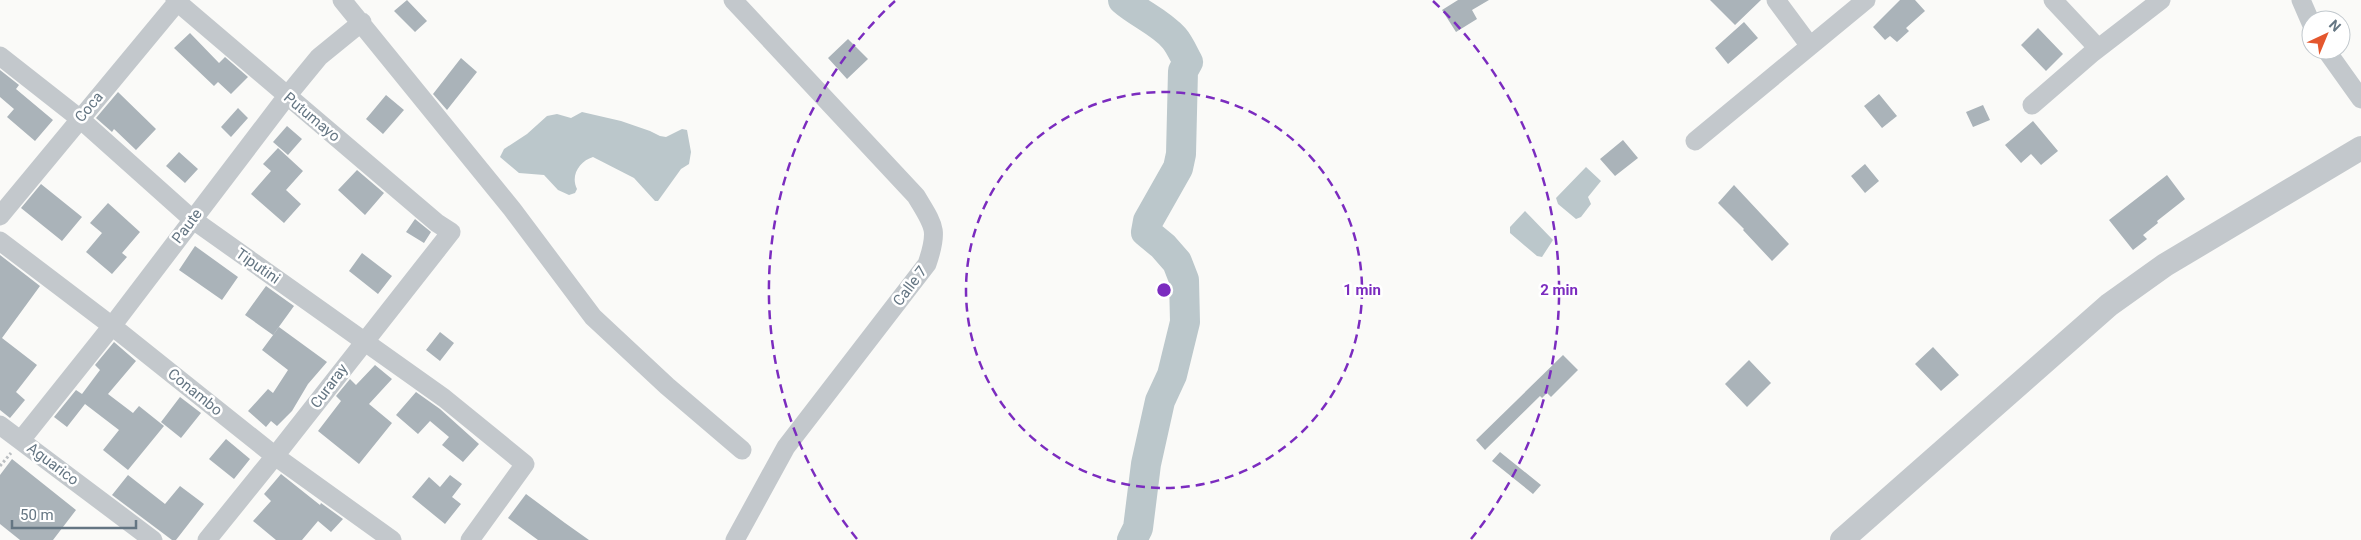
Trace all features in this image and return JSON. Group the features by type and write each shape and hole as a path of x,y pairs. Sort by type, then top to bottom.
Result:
{"street":[{"path":"342,0 362,22 506,201 593,317 667,386 742,450"},
{"name":"Calle 7","path":"733,0 916,196 932,223 935,241 927,264 786,447 735,540"},
{"path":"1776,0 1810,46"},
{"path":"1694,141 1866,0"},
{"path":"2053,0 2098,48"},
{"path":"2032,105 2098,48 2161,0"},
{"name":"Putumayo","path":"177,1 437,223 451,232"},
{"name":"Coca","path":"0,216 177,1"},
{"name":"Paute","path":"21,440 112,326 287,96 319,57 362,22"},
{"name":"Tiputini","path":"0,56 79,118 192,219 444,398 525,464 470,540"},
{"path":"2333,60 2361,99"},
{"path":"1842,540 2109,305 2165,265 2361,148"},
{"name":"Curaray","path":"207,540 451,232"},
{"name":"Conambo","path":"0,241 112,326 275,456 392,540"},
{"name":"Aguarico","path":"0,425 154,540"}],"shaded area":[{"path":"582,112 621,121 660,136 666,137 682,129 687,130 691,152 689,164 681,169 658,201 655,201 634,178 593,157 580,165 575,179 577,189 575,193 569,195 558,190 544,175 519,173 500,157 504,149 527,134 547,116 557,114 571,118"},
{"path":"1586,167 1601,181 1588,197 1591,204 1581,217 1576,219 1558,204 1556,198"},
{"path":"1525,211 1553,240 1542,257 1537,256 1510,233 1510,227"}],"building":[{"path":"407,0 427,21 415,32 394,11"},
{"path":"1458,0 1489,0 1472,10 1477,19 1456,32 1442,10"},
{"path":"1710,0 1761,0 1735,25"},
{"path":"1900,0 1915,0 1925,11 1906,28 1909,31 1897,42 1890,36 1885,40 1873,27"},
{"path":"1744,22 1758,38 1728,64 1715,48"},
{"path":"2038,28 2063,54 2046,71 2021,45"},
{"path":"190,33 219,63 225,57 248,77 231,94 218,82 214,86 174,48"},
{"path":"848,39 868,59 847,79 828,58"},
{"path":"461,58 477,72 447,110 433,94"},
{"path":"0,70 19,85 16,89 53,120 35,141 7,117 14,109 0,97"},
{"path":"118,92 156,129 136,150 114,129 112,132 96,118"},
{"path":"1879,94 1897,116 1882,128 1864,106"},
{"path":"386,95 404,110 383,134 366,119"},
{"path":"1983,105 1990,120 1973,127 1966,112"},
{"path":"238,108 248,118 231,137 221,127"},
{"path":"2033,121 2058,151 2041,165 2031,154 2021,163 2005,145"},
{"path":"287,126 302,139 288,155 273,142"},
{"path":"1623,140 1638,158 1615,176 1600,159"},
{"path":"278,148 303,171 286,190 301,204 284,223 251,194 271,171 263,164"},
{"path":"179,152 198,169 185,183 166,166"},
{"path":"1865,164 1879,181 1865,193 1851,176"},
{"path":"357,170 384,193 365,215 338,190"},
{"path":"2167,175 2185,199 2157,221 2158,223 2143,235 2147,239 2133,250 2109,220"},
{"path":"41,184 82,217 62,241 21,208"},
{"path":"1734,185 1789,244 1772,261 1718,203"},
{"path":"108,203 140,232 122,253 127,257 112,274 86,252 102,233 90,223"},
{"path":"415,219 431,232 424,243 406,232"},
{"path":"195,246 238,277 222,300 179,270"},
{"path":"362,253 392,276 378,294 349,271"},
{"path":"0,255 40,286 2,338 37,365 16,392 25,400 10,418 0,410"},
{"path":"266,286 294,306 273,335 245,315"},
{"path":"279,327 327,362 308,384 292,411 277,426 271,421 266,427 248,411 268,389 273,393 288,370 262,350"},
{"path":"440,332 454,343 440,361 426,350"},
{"path":"114,342 136,361 108,394 133,413 139,406 164,426 128,470 103,450 119,430 85,404 67,427 54,417 76,390 82,394 100,370 95,365"},
{"path":"1933,347 1959,375 1941,391 1915,364"},
{"path":"1563,355 1578,370 1551,397 1547,393 1542,398 1540,396 1485,450 1476,440"},
{"path":"1749,360 1771,383 1747,407 1725,384"},
{"path":"375,365 392,379 369,404 392,423 359,464 318,431 341,401 336,396 350,379 356,385"},
{"path":"416,392 440,409 479,444 463,462 442,445 449,437 430,421 418,434 396,415"},
{"path":"180,397 201,413 181,438 161,422"},
{"path":"226,439 250,459 234,479 209,459"},
{"path":"1500,452 1541,485 1533,494 1492,461"},
{"path":"12,459 76,510 53,540 20,540 0,524 0,475"},
{"path":"281,474 320,505 321,503 343,519 331,532 318,521 302,540 276,540 253,521 271,501 264,494"},
{"path":"128,475 165,504 180,486 204,504 176,540 172,540 112,495"},
{"path":"450,475 462,484 452,497 461,504 445,524 412,497 429,477 440,487"},
{"path":"526,494 589,540 538,540 508,518"}],"waterway":[{"path":"1123,0 1168,32 1174,38 1188,62 1183,71 1181,154 1178,168 1148,221 1146,232 1163,246 1177,262 1184,280 1185,322 1172,375 1160,401 1146,464 1138,528 1132,540"}]}
